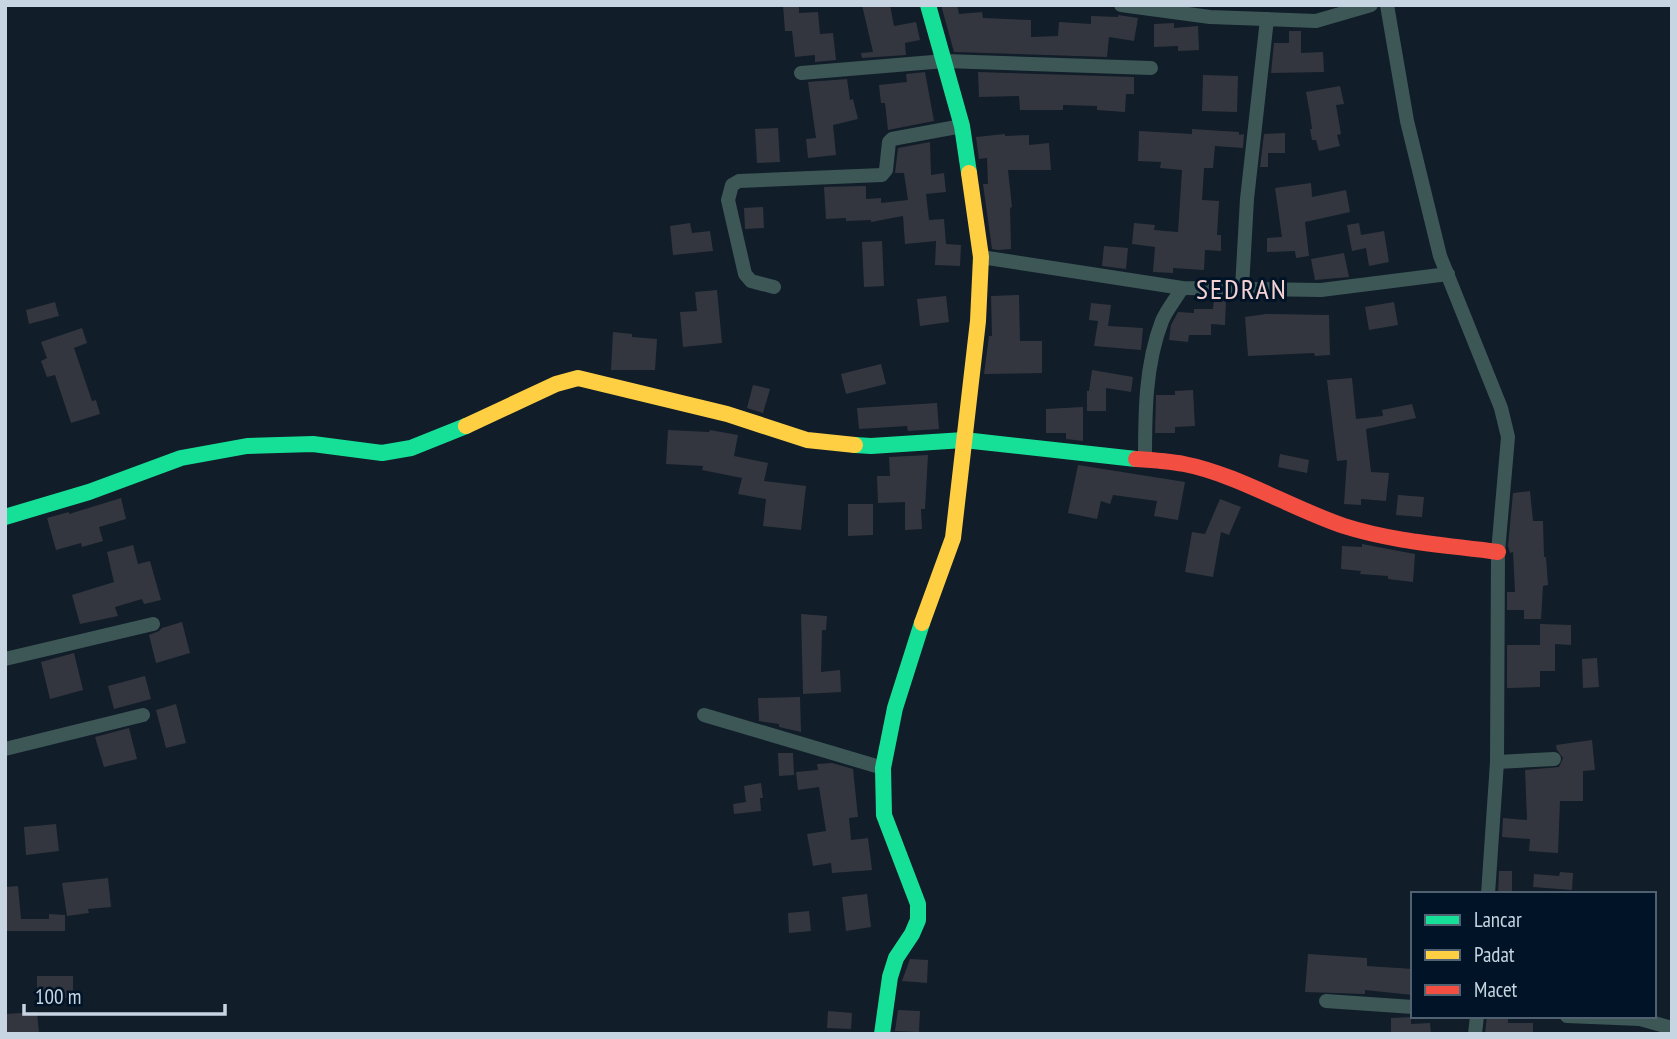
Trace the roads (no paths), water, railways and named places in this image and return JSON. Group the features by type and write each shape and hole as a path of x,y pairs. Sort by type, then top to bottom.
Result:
{"street":[{"path":"882,1034 890,977 896,958 918,920 918,904 884,815 883,768 899,696 930,598 953,538 978,321 982,257 962,126 946,61 928,5"},
{"path":"1121,5 1210,17 1316,21 1371,5"},
{"path":"1387,5 1407,121 1440,256 1502,408 1508,437 1498,552 1497,762 1488,892"},
{"path":"1242,288 1247,199 1267,19"},
{"path":"801,73 946,61 1151,68"},
{"path":"774,287 751,281 745,274 727,200 732,185 739,181 882,175 886,170 892,139 962,126"},
{"path":"982,257 1182,288 1321,290 1448,274"},
{"path":"1145,460 1145,410 1150,369 1163,320 1182,288"},
{"path":"5,517 89,492 181,457 247,446 313,444 382,453 411,448 438,439 556,384 578,378 727,414 807,440 871,446 964,440 1185,464 1220,474 1345,526 1393,538 1498,552"},
{"path":"5,659 153,624"},
{"path":"5,749 143,715"},
{"path":"704,715 883,768"},
{"path":"1497,762 1554,759"},
{"path":"1326,1000 1411,1007"},
{"path":"1616,1018 1640,1019 1672,1028"}],"district":[{"name":"SEDRAN","path":"1242,288"}]}
